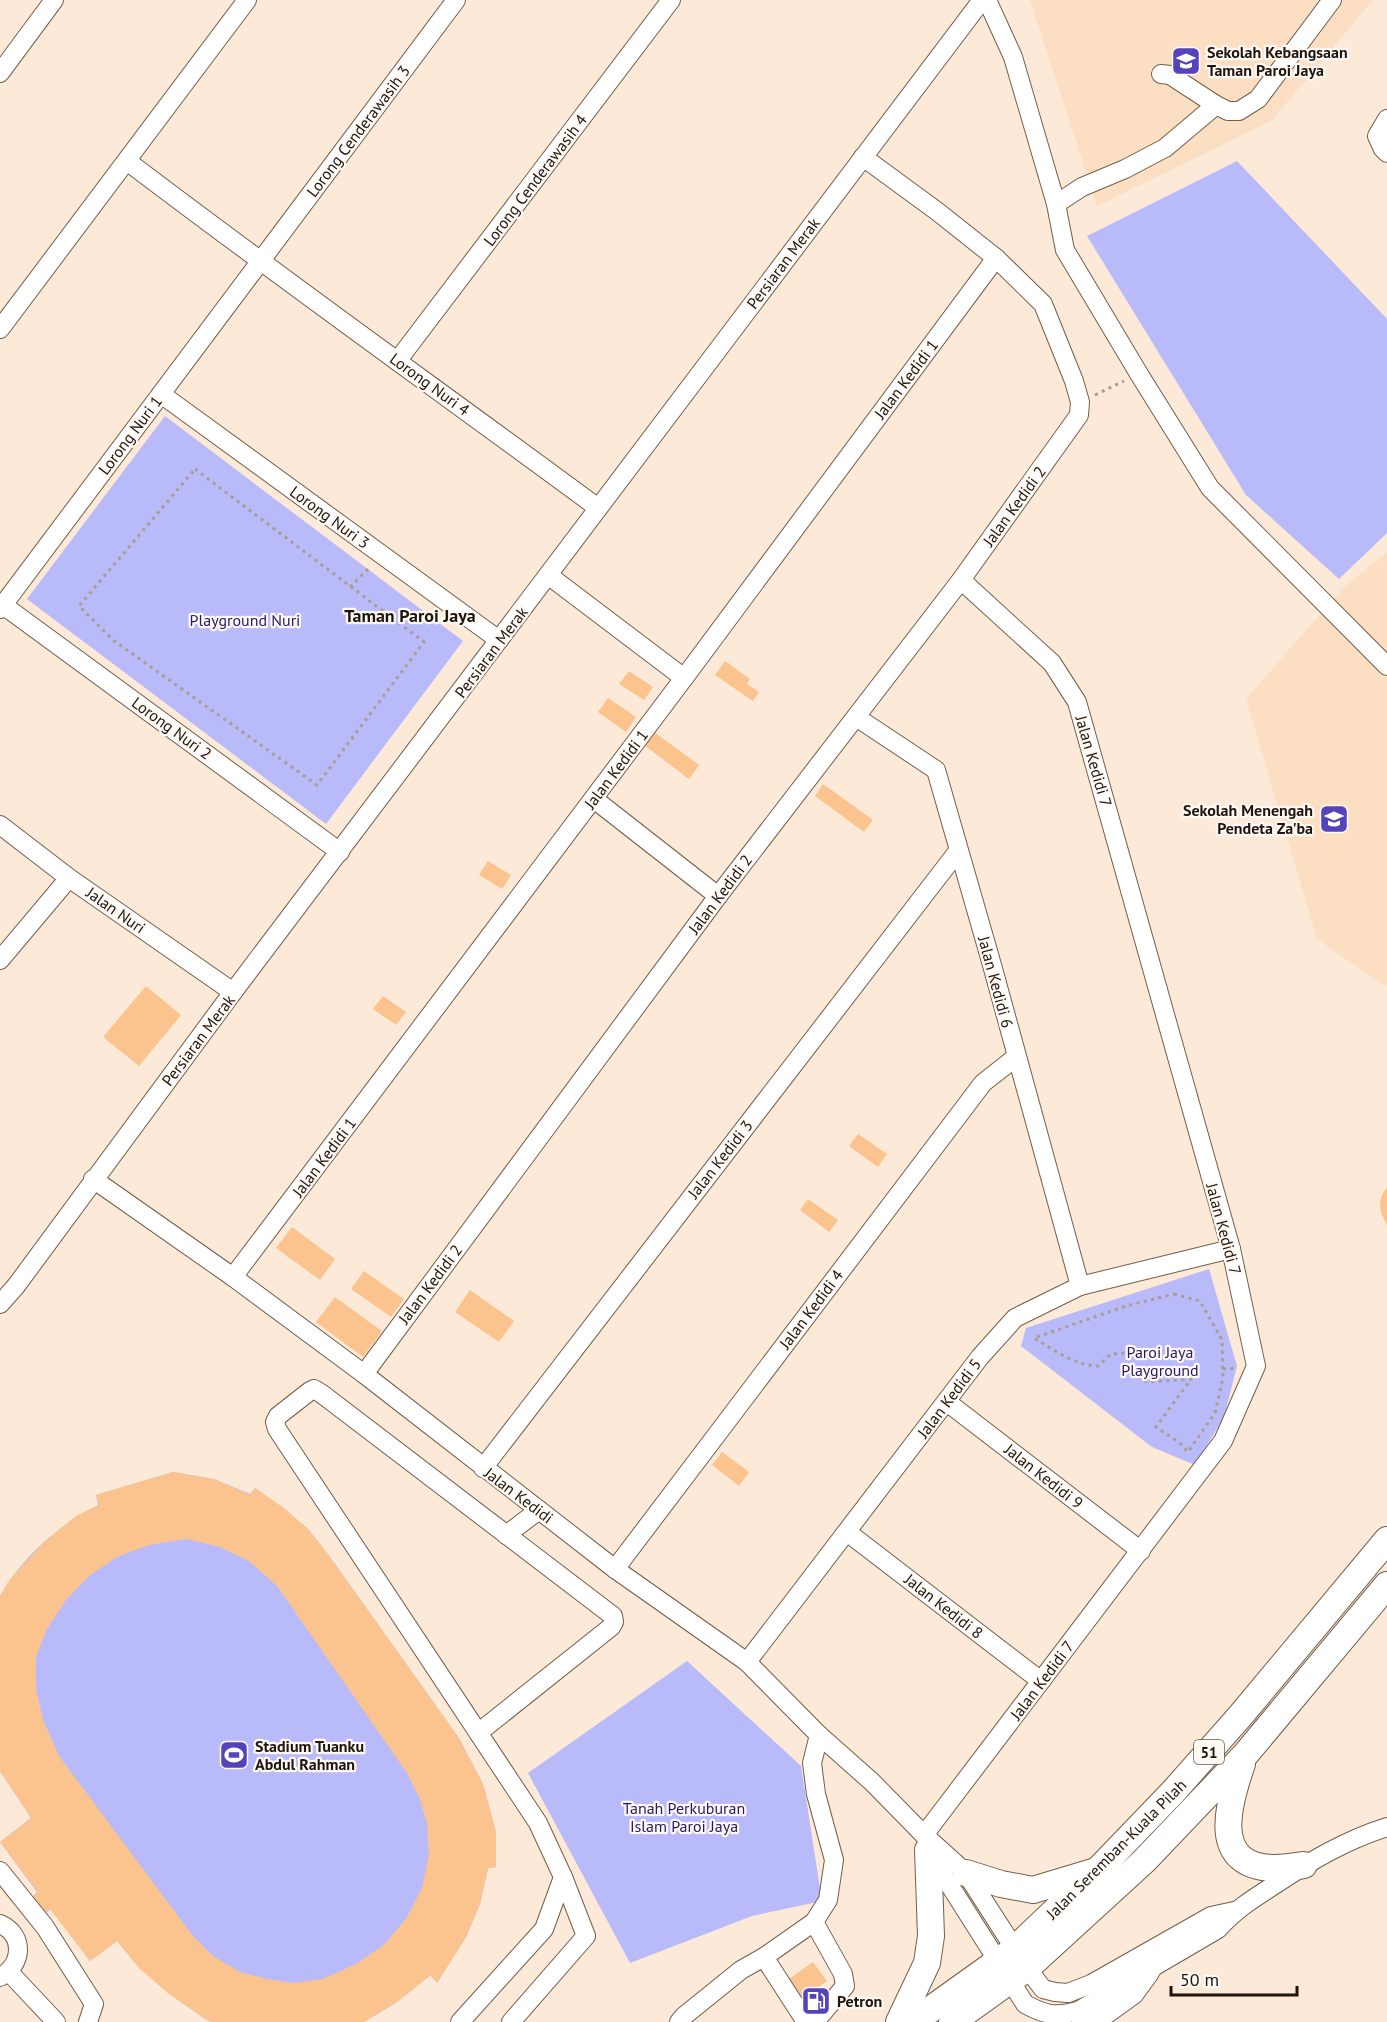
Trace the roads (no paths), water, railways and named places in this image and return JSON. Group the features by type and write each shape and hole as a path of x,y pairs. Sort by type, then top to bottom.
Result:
{"highway":[{"name":"Jalan Seremban-Kuala Pilah","path":"952,2022 1013,1964 1097,1871 1173,1792 1241,1715 1387,1540"},
{"name":"Jalan Seremban-Kuala Pilah","path":"913,2022 1013,1964 1144,1861 1245,1755 1387,1585"},
{"path":"1245,1755 1230,1798 1229,1842 1247,1862 1276,1869 1304,1865"},
{"path":"899,2022 927,1963 931,1936 926,1842"},
{"path":"966,1873 1000,1884 1033,1890 1097,1871"},
{"path":"1085,2022 1131,1992 1147,1970"}],"street":[{"path":"0,73 54,0"},
{"path":"0,329 248,0"},
{"name":"Lorong Cenderawasih 3","path":"261,262 456,0"},
{"name":"Lorong Cenderawasih 4","path":"398,360 671,0"},
{"name":"Persiaran Merak","path":"0,1304 16,1286 233,992 982,0"},
{"path":"987,0 1013,57 1056,204 1065,250 1139,374 1210,488 1387,666"},
{"path":"1161,74 1170,75 1228,111 1239,111 1258,99 1332,0"},
{"path":"1056,204 1082,187 1125,169 1165,148 1216,105"},
{"path":"1387,118 1377,136 1387,153"},
{"path":"862,157 938,212 996,258"},
{"name":"Lorong Nuri 4","path":"127,161 261,262 598,508"},
{"name":"Jalan Kedidi 2","path":"364,1374 718,896 961,580 1080,408 1074,381 1043,304 996,258"},
{"name":"Jalan Kedidi 1","path":"233,1277 684,678 996,258"},
{"name":"Lorong Nuri 1","path":"2,607 261,262"},
{"name":"Lorong Nuri 3","path":"161,394 499,640"},
{"path":"548,575 684,678"},
{"name":"Jalan Kedidi 7","path":"926,1842 1041,1681 1223,1441 1256,1366 1231,1249 1077,702 1052,663 961,580"},
{"name":"Lorong Nuri 2","path":"2,607 340,852"},
{"name":"Jalan Kedidi 6","path":"856,717 936,770 1080,1286"},
{"path":"594,798 718,896"},
{"name":"Jalan Nuri","path":"0,825 69,878 233,992"},
{"name":"Jalan Kedidi 3","path":"483,1468 958,850"},
{"path":"0,960 69,878"},
{"name":"Jalan Kedidi 4","path":"615,1569 983,1083 1016,1057"},
{"name":"Jalan Kedidi","path":"93,1179 233,1277 364,1374 615,1569 747,1662 819,1735 872,1782 926,1842"},
{"name":"Jalan Kedidi 5","path":"747,1662 980,1357 1015,1318 1080,1286 1231,1249"},
{"path":"478,1733 611,1627 614,1622 613,1616 314,1389 278,1416 274,1422 277,1429 297,1458 478,1733 538,1823 563,1877 586,1936 511,2022"},
{"name":"Jalan Kedidi 9","path":"947,1402 1141,1551"},
{"path":"506,1535 539,1510"},
{"name":"Jalan Kedidi 8","path":"847,1532 1041,1681"},
{"path":"679,2022 741,1970 814,1922 828,1900 834,1860 816,1794 812,1763 819,1735"},
{"path":"926,1842 966,1873 1013,1964 1025,2004 1042,2013 1062,2015 1078,2011 1218,1929 1234,1911 1333,1848 1361,1835 1387,1827"},
{"path":"926,1842 1013,1964 1043,1989 1055,1992 1068,1993 1091,1984 1211,1916 1234,1911"},
{"path":"0,1871 45,1928 94,2004 88,2022"},
{"path":"460,2022 544,1929 563,1877"},
{"path":"814,1922 843,1974 845,1986 815,2022"},
{"path":"0,1924 9,1929 18,1942 18,1959 4,1975 56,2022"},
{"path":"764,1957 806,2022"}],"place":[{"name":"Sekolah Kebangsaan Taman Paroi Jaya","path":"1186,61"},
{"name":"Sekolah Menengah Pendeta Za'ba","path":"1334,819"},
{"name":"Stadium Tuanku Abdul Rahman","path":"234,1755"},
{"name":"Petron","path":"816,2001"}],"district":[{"name":"Taman Paroi Jaya","path":"410,615"}],"park label":[{"name":"Playground Nuri","path":"245,620"},
{"name":"Paroi Jaya Playground","path":"1160,1361"},
{"name":"Tanah Perkuburan Islam Paroi Jaya","path":"684,1817"}]}
